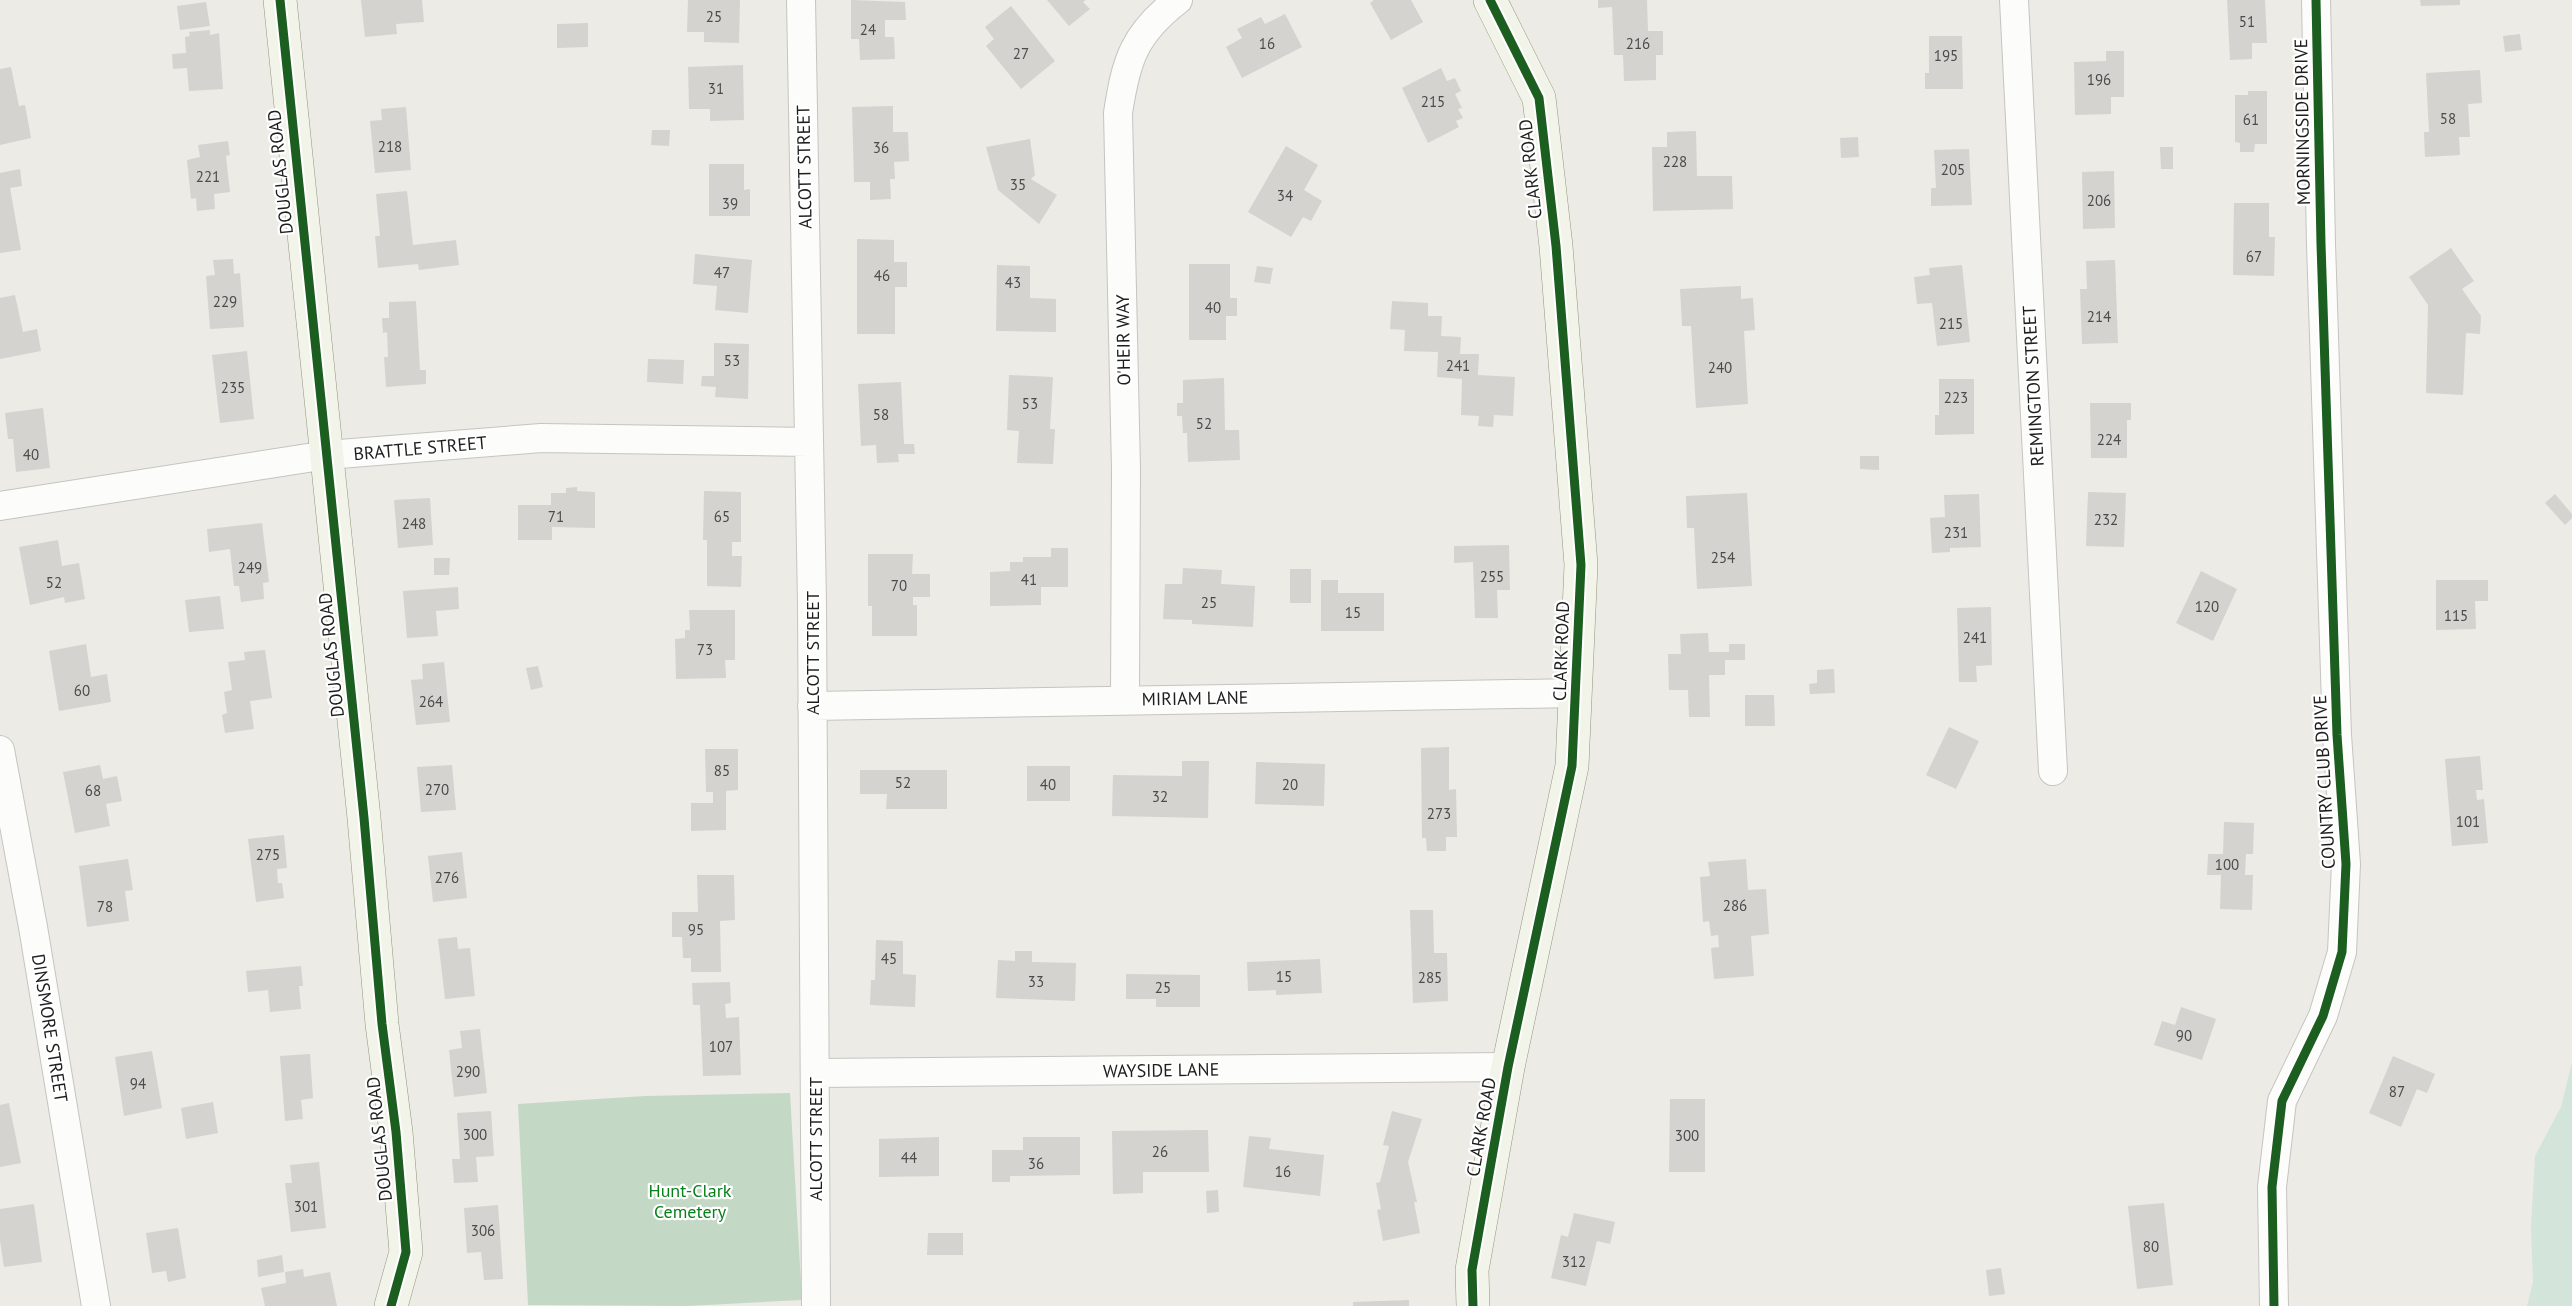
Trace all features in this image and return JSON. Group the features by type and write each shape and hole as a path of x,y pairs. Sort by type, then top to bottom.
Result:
{"street":[{"name":"DOUGLAS ROAD","path":"280,0 364,818 382,1024 396,1132 406,1252 391,1306"},
{"name":"ALCOTT STREET","path":"801,0 809,442 816,1306"},
{"name":"O'HEIR WAY","path":"1125,699 1126,469 1118,113 1123,76 1137,42 1159,15 1178,0"},
{"name":"CLARK ROAD","path":"1473,1306 1472,1270 1508,1067 1572,766 1581,565 1556,246 1539,98 1490,0"},
{"name":"REMINGTON STREET","path":"2014,0 2053,771"},
{"name":"MORNINGSIDE DRIVE","path":"2316,0 2321,244"},
{"name":"COUNTRY CLUB DRIVE","path":"2274,1306 2272,1187 2282,1101 2323,1016 2342,952 2346,864 2337,735 2321,244"},
{"name":"BRATTLE STREET","path":"0,506 327,455 541,438 809,442"},
{"name":"MIRIAM LANE","path":"812,706 1577,693"},
{"name":"DINSMORE STREET","path":"0,750 33,927 96,1306"},
{"name":"WAYSIDE LANE","path":"815,1073 1508,1067"}],"shaded area":[{"path":"2572,1062 2572,1306 2527,1306 2533,1282 2531,1227 2535,1156 2561,1107"}],"green space":[{"name":"Hunt-Clark Cemetery","path":"790,1093 802,1300 687,1306 528,1305 518,1104 645,1096"}],"building":[{"path":"361,0 422,0 424,22 396,24 397,34 365,37"},
{"path":"688,0 740,0 739,43 704,42 704,32 687,32"},
{"path":"851,0 905,2 906,20 885,20 885,37 894,37 895,59 860,60 859,39 851,39"},
{"path":"1047,0 1086,0 1083,2 1090,9 1069,26"},
{"path":"1374,0 1411,0 1423,22 1391,40 1370,3"},
{"path":"1598,0 1647,0 1648,31 1663,31 1663,55 1656,55 1656,80 1624,81 1623,55 1614,55 1612,7 1598,8"},
{"path":"2227,0 2265,0 2267,43 2252,43 2252,59 2230,60"},
{"path":"2420,0 2460,0 2460,5 2421,6"},
{"path":"206,2 210,26 180,30 177,6"},
{"path":"1011,6 1055,61 1021,89 986,46 994,39 985,27"},
{"path":"1285,14 1302,47 1242,78 1226,47 1242,38 1237,29 1261,17 1265,24"},
{"path":"588,23 588,47 557,48 557,24"},
{"path":"210,30 210,35 219,33 223,89 189,91 187,68 173,69 172,54 186,53 185,37 190,36 189,32"},
{"path":"2520,34 2522,50 2505,52 2503,36"},
{"path":"1929,36 1962,36 1963,89 1925,89 1925,73 1929,73"},
{"path":"2106,51 2124,51 2124,97 2111,97 2111,114 2075,115 2074,62 2106,61"},
{"path":"743,65 744,120 710,121 710,109 689,109 688,67"},
{"path":"11,67 19,106 25,105 31,138 0,145 0,69"},
{"path":"1441,68 1447,81 1455,78 1461,91 1455,94 1462,108 1458,109 1463,118 1456,121 1459,127 1428,143 1402,88"},
{"path":"2480,70 2482,103 2468,104 2470,137 2459,137 2460,155 2425,157 2424,132 2429,132 2426,73"},
{"path":"2248,91 2267,91 2267,144 2255,144 2254,152 2240,152 2240,143 2235,142 2235,95 2248,95"},
{"path":"893,106 893,132 908,132 909,161 894,162 895,179 890,179 891,199 870,200 870,182 854,182 852,107"},
{"path":"406,107 411,170 375,173 370,121 382,120 381,109"},
{"path":"652,130 670,130 669,146 651,145"},
{"path":"1696,131 1697,176 1732,176 1733,209 1653,211 1652,147 1667,147 1667,132"},
{"path":"1858,137 1859,157 1841,158 1840,138"},
{"path":"1030,139 1035,175 1031,179 1057,195 1039,224 998,190 986,147"},
{"path":"228,141 230,155 226,156 230,192 214,194 215,209 197,211 196,198 191,199 187,160 200,157 198,145"},
{"path":"1286,146 1318,165 1304,190 1322,201 1311,221 1303,217 1291,237 1248,212"},
{"path":"2160,147 2173,147 2173,169 2161,169"},
{"path":"1969,149 1972,205 1931,206 1931,188 1936,188 1934,150"},
{"path":"709,164 744,164 744,190 750,189 750,216 709,216"},
{"path":"20,169 22,186 10,188 21,250 0,253 0,173"},
{"path":"2114,171 2115,228 2083,229 2082,172"},
{"path":"407,191 413,245 456,240 459,265 419,270 418,264 378,268 375,236 380,236 376,194"},
{"path":"2234,203 2269,203 2269,237 2275,237 2274,276 2233,275"},
{"path":"857,239 894,240 894,262 907,262 907,287 895,287 895,334 857,334"},
{"path":"2451,248 2474,281 2462,289 2481,316 2480,334 2466,333 2463,395 2426,393 2428,305 2409,277"},
{"path":"695,254 752,260 748,313 715,310 717,286 693,284"},
{"path":"233,259 234,274 240,273 244,327 210,329 206,276 215,275 213,260"},
{"path":"2115,260 2118,343 2082,344 2080,289 2087,289 2086,261"},
{"path":"1189,264 1230,264 1230,298 1237,298 1237,316 1226,316 1226,340 1189,340"},
{"path":"997,265 1030,266 1030,298 1056,299 1056,332 996,331"},
{"path":"1962,265 1970,342 1937,346 1932,303 1917,304 1914,277 1930,275 1929,268"},
{"path":"1257,266 1273,268 1270,284 1254,282"},
{"path":"1741,286 1741,299 1753,298 1755,330 1744,331 1748,404 1696,408 1691,326 1682,326 1680,289"},
{"path":"15,295 23,332 37,329 41,351 0,359 0,298"},
{"path":"416,301 420,370 426,370 426,384 386,387 384,357 388,357 387,332 383,333 382,318 389,318 389,302"},
{"path":"1392,301 1428,303 1428,316 1442,316 1441,336 1461,337 1460,354 1479,354 1478,375 1515,377 1513,416 1494,415 1493,427 1478,426 1479,416 1461,415 1462,379 1437,377 1438,352 1404,351 1405,330 1390,329"},
{"path":"714,343 749,344 748,399 715,397 716,387 701,386 702,376 714,376"},
{"path":"247,351 254,419 220,423 212,355"},
{"path":"648,359 684,360 683,384 647,382"},
{"path":"1009,375 1053,377 1050,429 1055,429 1053,464 1017,463 1019,431 1007,430"},
{"path":"1224,378 1225,430 1239,430 1240,460 1188,462 1187,433 1183,433 1182,416 1177,416 1177,403 1183,403 1183,380"},
{"path":"1939,379 1974,379 1974,434 1935,435 1935,415 1939,415"},
{"path":"901,382 904,444 914,444 915,454 898,454 899,462 877,463 876,445 861,446 858,384"},
{"path":"2090,403 2131,403 2131,420 2127,420 2127,458 2091,458"},
{"path":"43,408 50,468 16,472 13,439 8,439 5,413"},
{"path":"1860,456 1879,456 1879,470 1860,469"},
{"path":"577,487 577,491 595,492 595,528 552,527 552,540 518,540 518,505 551,505 551,493 566,493 566,488"},
{"path":"704,491 741,492 741,542 732,542 732,556 742,556 741,587 707,586 707,540 703,540"},
{"path":"2088,492 2126,493 2124,547 2086,546"},
{"path":"1747,493 1752,586 1697,589 1694,528 1687,528 1686,496"},
{"path":"1979,494 1981,547 1950,548 1950,552 1932,553 1930,518 1945,517 1944,495"},
{"path":"2555,494 2572,514 2572,518 2565,525 2545,503"},
{"path":"430,498 433,545 398,548 394,500"},
{"path":"262,523 269,582 263,583 264,599 241,602 239,586 234,586 230,549 209,552 207,529"},
{"path":"58,540 62,566 79,563 85,599 65,603 64,597 30,605 19,547"},
{"path":"1509,545 1510,590 1497,590 1498,618 1475,618 1473,562 1454,563 1454,546"},
{"path":"1051,548 1068,548 1068,587 1041,587 1041,605 990,606 990,572 1010,571 1010,562 1023,562 1023,557 1051,557"},
{"path":"868,554 913,554 912,574 930,574 930,597 913,597 913,605 917,605 917,636 872,636 872,606 868,606"},
{"path":"434,558 450,558 449,575 434,575"},
{"path":"1183,568 1222,570 1221,584 1255,586 1253,627 1192,624 1192,620 1163,619 1165,584 1182,584"},
{"path":"1290,569 1311,569 1311,603 1290,603"},
{"path":"2201,571 2237,589 2213,641 2176,623"},
{"path":"1321,580 1338,580 1338,593 1384,593 1384,631 1321,631"},
{"path":"2436,580 2488,580 2488,601 2475,601 2476,629 2436,630"},
{"path":"458,587 459,609 436,611 438,636 407,638 403,591"},
{"path":"220,596 224,629 189,632 185,600"},
{"path":"1991,607 1992,665 1976,666 1977,682 1959,682 1957,608"},
{"path":"689,610 735,610 735,660 725,660 726,678 676,679 675,639 685,638 685,630 690,630"},
{"path":"1708,633 1709,652 1729,652 1729,644 1745,644 1745,660 1725,660 1725,675 1709,675 1710,717 1689,717 1688,690 1669,690 1668,654 1681,654 1680,634"},
{"path":"86,644 91,677 107,674 111,702 59,711 49,651"},
{"path":"265,650 272,698 250,701 254,729 225,733 222,715 227,713 224,692 232,690 228,662 245,660 244,652"},
{"path":"444,662 450,722 416,725 411,680 423,679 422,664"},
{"path":"538,666 543,687 531,690 526,668"},
{"path":"1834,669 1835,693 1810,694 1809,684 1817,683 1817,670"},
{"path":"1745,695 1774,695 1775,726 1745,726"},
{"path":"1949,727 1979,741 1956,789 1926,775"},
{"path":"1449,747 1449,790 1456,789 1457,837 1446,837 1446,851 1427,851 1426,838 1422,838 1421,748"},
{"path":"705,749 738,749 738,790 726,791 726,830 691,831 691,803 713,803 713,792 706,792"},
{"path":"2480,756 2483,790 2476,790 2477,800 2484,799 2488,843 2452,846 2445,759"},
{"path":"1182,761 1209,761 1208,818 1112,816 1113,775 1182,776"},
{"path":"1256,762 1325,764 1324,806 1255,804"},
{"path":"100,765 103,779 117,776 122,801 106,804 110,826 75,833 63,772"},
{"path":"452,765 456,810 421,812 417,767"},
{"path":"1027,766 1070,766 1070,801 1027,801"},
{"path":"860,770 947,770 947,809 886,809 887,794 860,794"},
{"path":"2224,822 2254,823 2253,854 2246,854 2245,875 2253,875 2252,910 2220,909 2221,875 2207,875 2208,854 2223,854"},
{"path":"284,835 287,868 277,869 278,883 282,883 284,898 256,902 248,839"},
{"path":"462,852 467,898 433,902 428,856"},
{"path":"128,859 133,890 125,891 129,921 87,927 79,866"},
{"path":"1746,859 1748,890 1766,889 1769,934 1751,936 1754,976 1714,979 1711,948 1719,947 1718,935 1711,936 1709,921 1703,922 1700,877 1710,876 1708,862"},
{"path":"697,875 734,875 735,920 720,921 721,972 691,972 691,958 683,958 682,937 672,937 672,912 698,912"},
{"path":"1410,910 1433,910 1434,953 1447,953 1448,1001 1413,1003"},
{"path":"457,937 458,949 470,948 475,996 445,999 438,939"},
{"path":"876,940 903,941 903,974 916,975 915,1007 870,1005 871,980 875,980"},
{"path":"1015,951 1032,951 1032,962 1076,963 1075,1001 996,998 998,960 1015,961"},
{"path":"1320,959 1322,993 1276,995 1276,990 1248,991 1247,962"},
{"path":"301,966 303,986 299,986 301,1009 270,1012 268,990 248,992 246,971"},
{"path":"1126,974 1200,975 1200,1007 1156,1007 1156,999 1126,999"},
{"path":"730,982 731,1003 725,1004 726,1018 739,1017 741,1075 703,1076 700,1005 693,1005 692,983"},
{"path":"2181,1007 2216,1019 2202,1060 2154,1045 2162,1021 2175,1025"},
{"path":"480,1029 487,1093 454,1097 449,1050 462,1048 460,1031"},
{"path":"152,1051 162,1108 124,1116 115,1057"},
{"path":"310,1054 313,1098 301,1100 303,1119 285,1121 280,1056"},
{"path":"2393,1056 2435,1074 2427,1093 2417,1089 2401,1127 2369,1113"},
{"path":"1670,1099 1705,1099 1705,1172 1669,1172"},
{"path":"213,1102 218,1133 186,1139 181,1108"},
{"path":"9,1103 21,1163 0,1167 0,1105"},
{"path":"491,1111 494,1156 476,1157 478,1182 454,1183 452,1159 460,1159 457,1113"},
{"path":"1392,1111 1422,1119 1408,1162 1417,1202 1414,1202 1420,1233 1383,1241 1377,1210 1381,1209 1376,1183 1380,1182 1389,1146 1383,1145"},
{"path":"1208,1130 1209,1172 1143,1172 1143,1193 1113,1194 1112,1131"},
{"path":"1249,1136 1271,1138 1269,1149 1324,1155 1320,1196 1243,1187"},
{"path":"939,1137 939,1176 879,1177 879,1139"},
{"path":"1023,1137 1080,1137 1080,1175 1010,1176 1010,1182 992,1182 992,1150 1023,1150"},
{"path":"319,1162 326,1228 291,1232 285,1183 292,1183 290,1165"},
{"path":"1218,1190 1219,1212 1207,1213 1206,1191"},
{"path":"2164,1203 2173,1285 2137,1289 2128,1206"},
{"path":"34,1204 42,1262 4,1267 0,1241 0,1209"},
{"path":"498,1205 503,1279 484,1280 481,1252 467,1253 464,1208"},
{"path":"1574,1213 1615,1222 1610,1244 1597,1241 1586,1286 1551,1278 1561,1235 1568,1237"},
{"path":"178,1228 186,1278 168,1282 166,1271 152,1273 146,1233"},
{"path":"928,1233 963,1233 963,1255 927,1255"},
{"path":"282,1255 284,1272 258,1277 257,1260"},
{"path":"2001,1268 2005,1294 1989,1296 1986,1270"},
{"path":"303,1269 304,1277 330,1272 337,1306 265,1306 261,1288 286,1283 285,1272"},
{"path":"1409,1300 1409,1306 1353,1306 1353,1302"}],"cycle path":[{"path":"280,0 364,818 382,1024 396,1132 406,1252 391,1306"},
{"path":"1473,1306 1472,1270 1508,1067 1572,766 1581,565 1556,246 1539,98 1490,0"},
{"path":"2274,1306 2272,1187 2282,1101 2323,1016 2342,952 2346,864 2337,735 2321,244 2316,0"}]}
